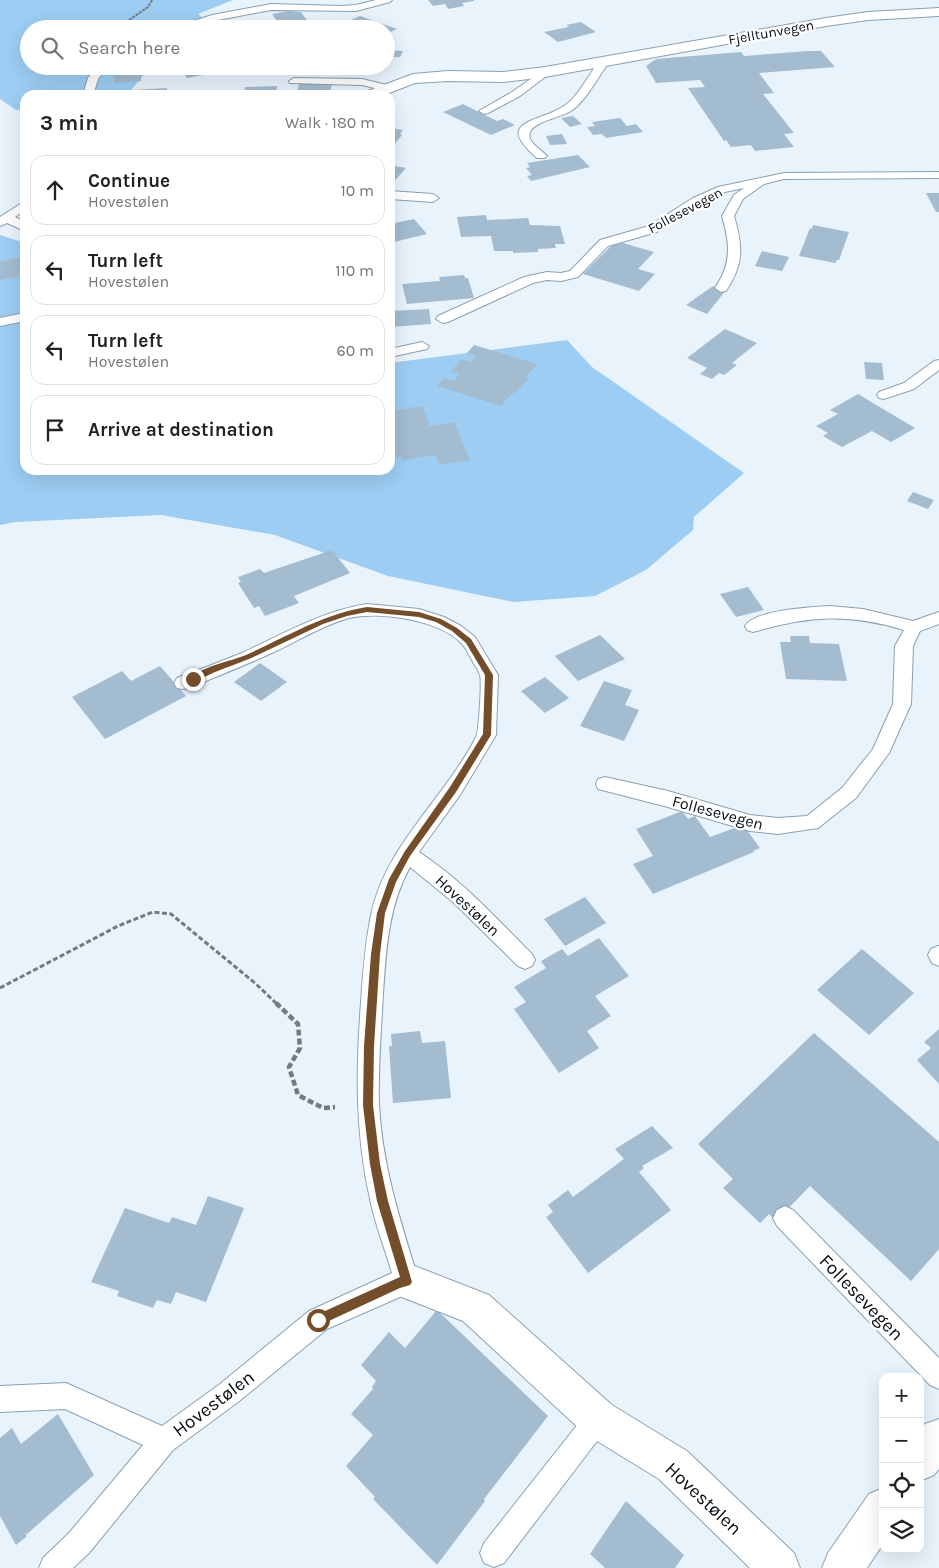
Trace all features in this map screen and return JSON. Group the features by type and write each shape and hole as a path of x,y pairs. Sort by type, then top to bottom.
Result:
{"street":[{"name":"Fjelltunvegen","path":"382,90 414,79 439,76 503,77 545,72 826,22 868,16 939,12"},
{"name":"Hovestølen","path":"406,1282 459,1300 476,1308 598,1419 673,1465 779,1568"},
{"path":"924,1457 939,1438"},
{"path":"843,1568 879,1514"}],"lane":[{"path":"205,20 271,7 340,9 356,8 387,0"},
{"path":"541,156 529,147 525,141 523,135 526,129 545,116 568,108 604,62"},
{"name":"Fjelltunvegen","path":"484,111 516,94 545,72"},
{"path":"89,90 95,75"},
{"path":"294,82 362,82 387,88"},
{"name":"Follesevegen","path":"443,319 529,280 546,276 562,278 574,274 604,243 654,228 710,193 722,189 784,176 939,175"},
{"name":"Follesevegen","path":"721,288 730,277 735,258 728,216 732,206 738,197 752,187 770,179"},
{"path":"395,195 434,198"},
{"path":"4,220 20,209"},
{"path":"4,220 20,225"},
{"path":"0,322 20,318"},
{"path":"395,353 422,346"},
{"path":"884,395 908,386 939,364"},
{"path":"183,683 246,658 320,623 346,613 367,610 419,615 438,620 469,641 489,675 487,735 392,881 381,913 375,954 368,1105 380,1192 406,1282"},
{"path":"753,626 793,614 814,611 846,612 914,627 939,618"},
{"name":"Follesevegen","path":"605,784 668,799 750,823 778,826 811,823 849,793 880,753 902,704 904,646 914,627"},
{"name":"Hovestølen","path":"408,854 460,896 525,960"},
{"name":"Follesevegen","path":"785,1218 939,1376"},
{"name":"Hovestølen","path":"53,1568 79,1543 164,1441 229,1393 318,1320 399,1283 406,1282"},
{"path":"0,1399 66,1396 164,1441"},
{"path":"494,1553 598,1419"}],"path":[{"path":"129,20 148,7 152,0"},
{"path":"0,988 118,926 153,912 171,914 255,983 298,1024 300,1048 289,1066 298,1096 323,1108 368,1105"}],"shaded area":[{"path":"0,0 233,0 198,14 205,20 20,20 20,75 144,75 131,90 20,90 20,110 16,110 0,99"},
{"path":"0,235 20,241 20,475 395,475 395,362 567,340 592,367 744,473 694,517 693,530 646,570 595,596 514,602 388,576 275,535 161,515 16,522 0,525"}],"building":[{"path":"428,0 474,1 462,3 464,6 448,9 445,4 433,6"},
{"path":"288,11 301,12 307,20 276,20 272,14"},
{"path":"360,16 371,20 351,20"},
{"path":"581,22 596,32 558,42 544,32 569,27 566,25"},
{"path":"395,51 403,51 400,57 395,57"},
{"path":"821,51 835,67 759,73 774,93 763,94 794,133 784,134 794,147 755,151 751,145 731,147 726,140 724,141 688,88 705,87 700,80 656,83 646,66 656,59 741,52 744,56"},
{"path":"115,75 141,75 141,81 114,83"},
{"path":"185,75 204,75 187,78"},
{"path":"299,83 332,83 331,90 298,90"},
{"path":"277,86 277,90 245,90 245,87"},
{"path":"167,88 167,90 133,90"},
{"path":"463,104 497,121 503,119 515,125 491,135 443,112"},
{"path":"573,116 582,124 570,127 561,118"},
{"path":"620,118 627,126 636,124 643,132 606,138 602,134 593,135 587,127 595,126 592,122"},
{"path":"395,129 403,130 400,134 402,135 395,144"},
{"path":"562,134 567,144 550,145 546,136"},
{"path":"578,155 590,167 531,181 527,176 532,175 526,168 530,167 527,163"},
{"path":"395,166 406,168 395,180"},
{"path":"926,193 939,193 939,212 936,212"},
{"path":"486,215 487,220 528,218 530,225 560,226 565,244 555,244 556,248 538,249 538,252 513,253 513,251 494,251 491,236 461,237 457,217"},
{"path":"414,219 427,234 395,242 395,223"},
{"path":"813,225 849,232 839,260 835,263 799,256"},
{"path":"616,241 654,252 638,269 655,274 639,291 583,274"},
{"path":"762,251 789,257 782,271 755,266"},
{"path":"20,257 20,276 0,280 0,262"},
{"path":"464,275 465,278 468,278 474,298 407,304 402,284 440,281 439,277"},
{"path":"713,286 726,290 707,314 686,305"},
{"path":"429,309 431,324 395,327 395,311"},
{"path":"725,329 757,343 732,363 737,365 724,375 719,373 712,379 700,374 707,368 687,358"},
{"path":"474,345 537,364 526,377 529,378 501,406 437,386 444,378 454,381 459,374 450,372 462,359 471,362 476,356 467,353"},
{"path":"864,362 882,363 884,380 866,379"},
{"path":"858,394 915,428 891,442 872,431 842,447 823,436 828,433 816,426 838,414 830,410"},
{"path":"422,406 430,426 454,422 470,460 440,465 435,455 402,460 401,456 395,457 395,410"},
{"path":"913,492 934,500 928,509 907,501"},
{"path":"332,550 350,573 294,596 299,603 265,616 259,606 254,608 238,583 241,582 238,577 260,569 264,573"},
{"path":"748,587 764,610 736,617 720,594"},
{"path":"600,635 625,659 578,681 555,656"},
{"path":"790,636 809,636 810,643 839,644 847,681 786,679 780,642 791,642"},
{"path":"260,663 287,682 261,701 234,682"},
{"path":"160,666 186,696 105,739 72,697 122,671 131,681"},
{"path":"545,677 569,698 545,713 521,691"},
{"path":"604,681 632,690 625,705 639,710 624,741 580,726"},
{"path":"682,811 688,819 695,816 710,837 743,825 760,848 653,894 633,864 653,856 636,829"},
{"path":"585,897 606,923 565,946 544,919"},
{"path":"599,938 629,976 595,996 611,1016 587,1031 599,1048 559,1073 514,1009 526,1002 514,987 546,968 541,961 562,949 568,956"},
{"path":"862,949 914,993 869,1035 817,990"},
{"path":"939,1029 939,1084 917,1060 931,1048 924,1042"},
{"path":"420,1031 422,1043 445,1041 451,1098 393,1103 389,1046 392,1046 391,1034"},
{"path":"814,1033 939,1142 939,1249 911,1281 810,1186 776,1221 769,1214 760,1223 723,1188 733,1179 698,1144"},
{"path":"652,1126 673,1148 642,1166 644,1168 639,1172 671,1210 588,1273 546,1217 553,1212 548,1205 568,1190 573,1197 624,1159 615,1149"},
{"path":"208,1196 244,1208 206,1302 176,1292 171,1304 157,1300 153,1308 117,1296 119,1291 91,1282 125,1208 169,1223 172,1217 196,1225"},
{"path":"437,1310 548,1416 484,1499 485,1501 437,1565 373,1499 375,1497 346,1466 373,1435 351,1414 373,1389 372,1387 376,1381 361,1365 389,1332 405,1348"},
{"path":"58,1414 94,1475 27,1534 25,1533 27,1536 16,1545 0,1516 0,1438 12,1428 21,1444"},
{"path":"626,1501 684,1555 675,1568 605,1568 590,1554"}],"route":[{"path":"193,679 246,658 320,623 346,613 367,610 392,611 438,620 469,641 489,675 487,735 392,881 381,913 375,954 369,1046 368,1105 375,1164 382,1201 406,1282 399,1283 318,1320"}]}
